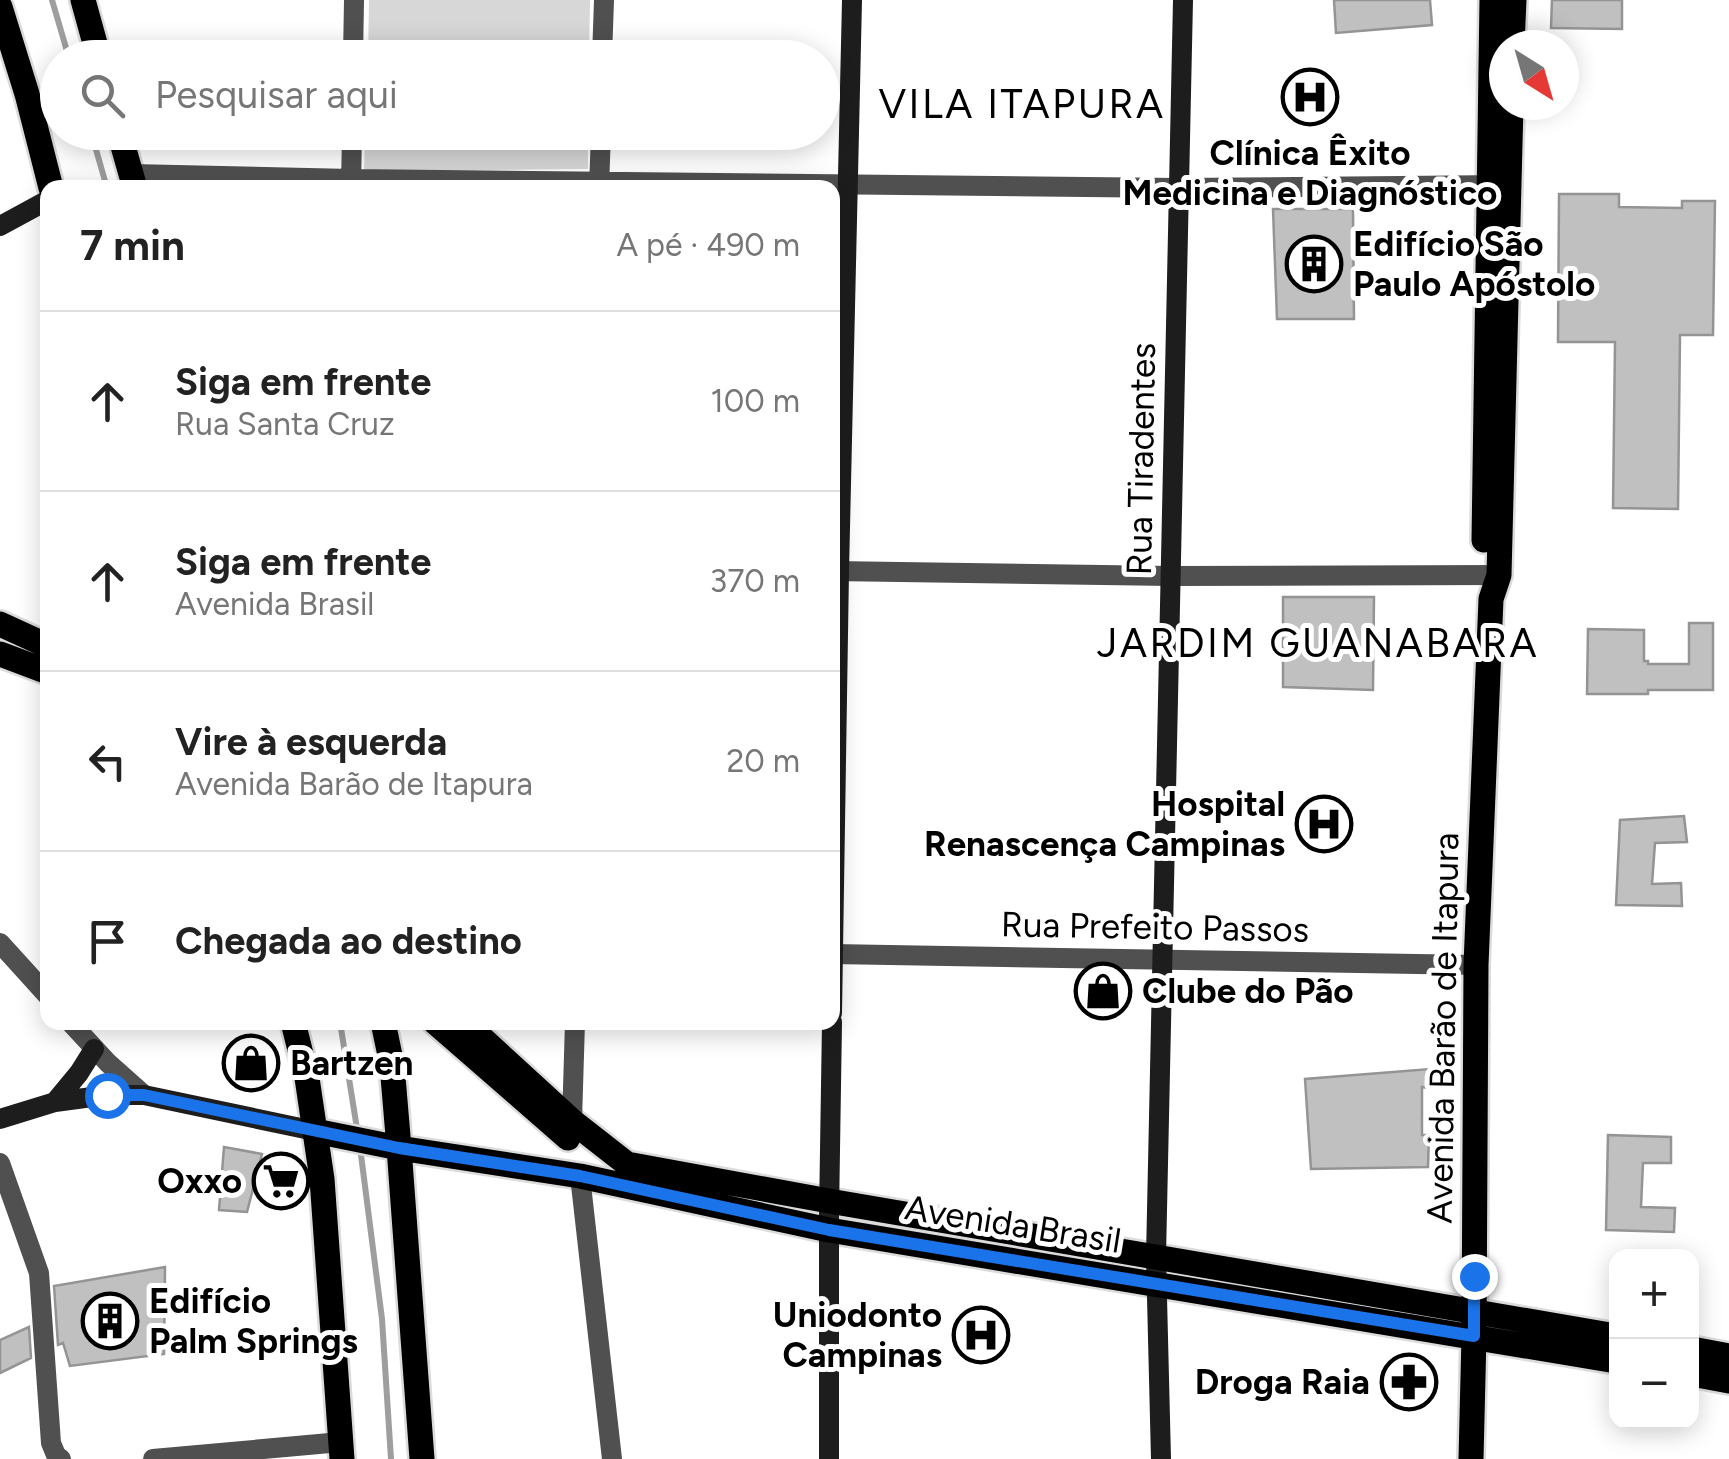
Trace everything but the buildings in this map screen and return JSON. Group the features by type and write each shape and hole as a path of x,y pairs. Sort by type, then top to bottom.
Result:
{"main road":[{"path":"840,442 852,0"},
{"name":"Rua Tiradentes","path":"1161,1459 1156,1257 1183,0"},
{"name":"Avenida Barão de Itapura","path":"1471,1459 1476,964 1492,583 1499,186 1492,0"},
{"path":"1513,30 1514,0"},
{"path":"90,7 95,40"},
{"path":"0,8 40,146"},
{"name":"Avenida Barão de Itapura","path":"1499,186 1509,120"},
{"path":"41,150 50,180"},
{"path":"125,150 133,180"},
{"path":"0,226 40,204"},
{"path":"0,624 40,642"},
{"path":"0,654 40,669"},
{"path":"295,1030 322,1133 342,1451"},
{"path":"385,1030 392,1065 391,1146 422,1459"},
{"path":"444,1030 576,1144 596,1156 627,1164"},
{"name":"Avenida Brasil","path":"473,1030 572,1122 627,1164 1156,1257 1474,1324 1609,1359"},
{"path":"828,1459 832,1030"},
{"path":"55,1102 94,1049"},
{"path":"0,1120 55,1102 144,1095 322,1133"},
{"name":"Avenida Brasil","path":"322,1133 580,1176 829,1230 1156,1284 1474,1324 1609,1335"},
{"path":"1699,1351 1729,1356"},
{"path":"1699,1375 1729,1381"}],"street":[{"path":"353,40 354,0"},
{"path":"603,40 604,0"},
{"path":"351,180 352,150"},
{"path":"599,180 600,150"},
{"path":"840,185 1499,186"},
{"path":"840,571 1492,583"},
{"path":"0,943 40,987"},
{"name":"Rua Prefeito Passos","path":"840,954 1476,964"},
{"path":"77,1030 144,1095"},
{"path":"572,1122 575,1030"},
{"path":"0,1163 39,1273 51,1443 62,1459"},
{"path":"580,1176 612,1459"},
{"path":"152,1459 342,1451"}],"shaded area":[{"path":"369,0 590,0 589,40 368,40"},
{"path":"365,150 588,150 588,169 364,171"}],"waterway":[{"path":"52,0 64,40"},
{"path":"96,150 105,180"},
{"path":"341,1030 358,1135"},
{"path":"360,1147 382,1319 391,1459"}],"place":[{"name":"Clínica Êxito Medicina e Diagnóstico","path":"1310,97"},
{"name":"Edifício São Paulo Apóstolo","path":"1314,264"},
{"name":"Hospital Renascença Campinas","path":"1324,824"},
{"name":"Clube do Pão","path":"1103,991"},
{"name":"Bartzen","path":"251,1063"},
{"name":"Oxxo","path":"281,1181"},
{"name":"Edifício Palm Springs","path":"110,1321"},
{"name":"Uniodonto Campinas","path":"981,1335"},
{"name":"Droga Raia","path":"1409,1382"}],"district":[{"name":"VILA ITAPURA","path":"1022,104"},
{"name":"JARDIM GUANABARA","path":"1318,643"}],"route":[{"path":"107,1095 144,1095 399,1148 580,1176 829,1230 1474,1336 1474,1276"}]}
